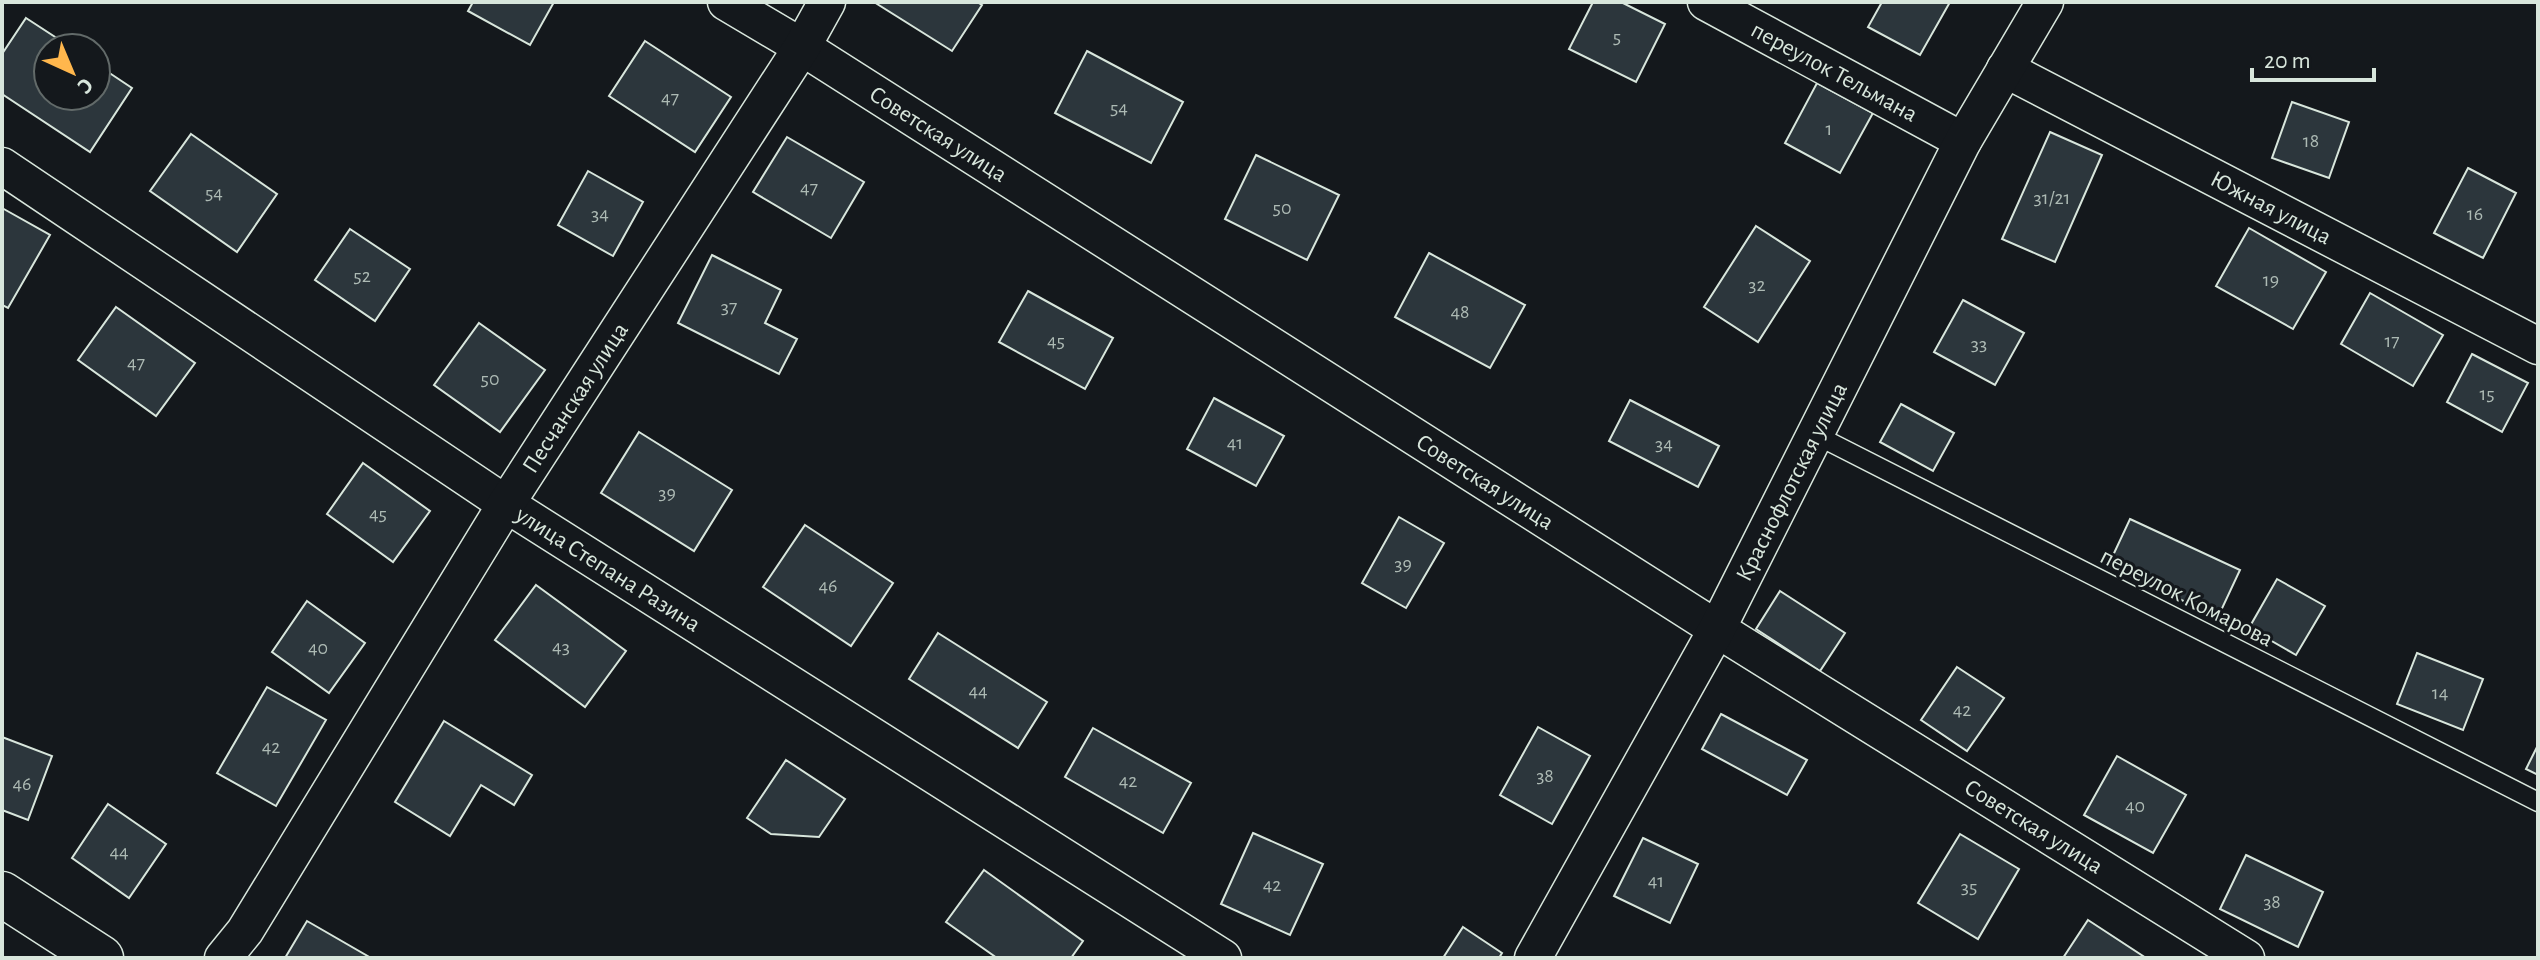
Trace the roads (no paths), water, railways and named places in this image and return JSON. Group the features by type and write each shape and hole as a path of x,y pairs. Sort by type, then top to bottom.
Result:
{"street":[{"name":"Советская улица","path":"726,2 802,47 1717,629 2246,958"},
{"name":"Песчанская улица","path":"223,958 245,931 506,504 802,47 827,2"},
{"name":"переулок Тельмана","path":"1706,2 1963,141"},
{"name":"Краснофлотская улица","path":"1533,958 1717,629 1963,141 2045,2"},
{"name":"Южная улица","path":"2005,69 2538,346"},
{"name":"улица Степана Разина","path":"2,166 506,504 1223,958"},
{"path":"2,894 101,958"}],"lane":[{"name":"переулок Комарова","path":"1814,434 2538,802"}]}
